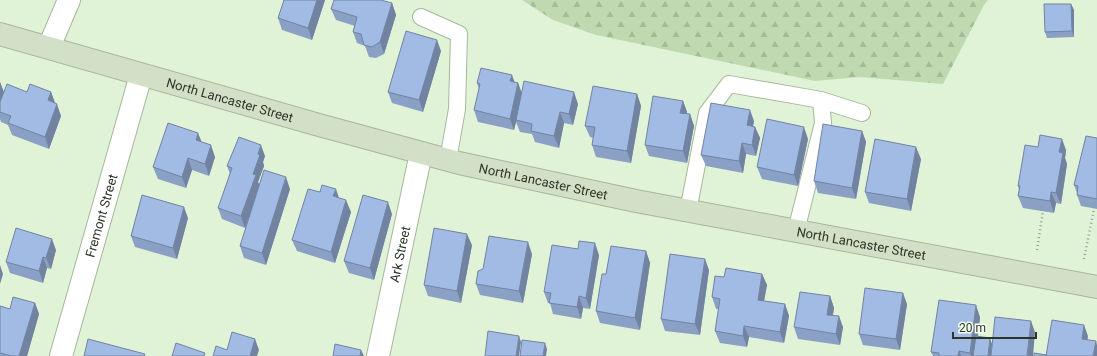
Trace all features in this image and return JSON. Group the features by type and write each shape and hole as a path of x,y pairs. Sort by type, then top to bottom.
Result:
{"main road":[{"name":"North Lancaster Street","path":"0,34 141,75 448,160 580,190 1097,287"}],"street":[{"path":"49,48 67,1"},
{"name":"Fremont Street","path":"61,356 141,75"},
{"name":"Ark Street","path":"378,356 421,153"}],"lane":[{"path":"421,16 458,34 457,109 448,160"},
{"path":"688,211 707,113 729,84 821,100 862,113"},
{"path":"796,231 823,124 821,100"}],"path":[{"path":"1083,262 1094,209"},
{"path":"1036,253 1044,211"}],"green space":[{"path":"522,0 988,0 943,84 860,77 815,81 596,35 553,20"}],"building":[{"path":"284,0 317,0 308,28 278,18"},
{"path":"334,0 381,0 392,3 380,42 372,47 364,45 361,34 353,32 357,17 331,9"},
{"path":"1044,4 1071,4 1072,31 1045,32"},
{"path":"406,31 437,40 419,100 388,92"},
{"path":"481,68 512,75 510,81 518,83 510,119 474,110 480,84 477,83"},
{"path":"524,81 574,92 569,114 560,112 554,136 531,131 532,124 516,120"},
{"path":"7,84 27,92 30,84 51,92 48,100 57,104 45,137 8,123 11,116 0,112 0,102"},
{"path":"593,86 637,94 627,151 592,145 595,127 585,126"},
{"path":"653,96 683,101 680,113 690,114 683,151 645,145"},
{"path":"711,103 750,110 747,125 755,127 752,145 742,143 739,161 701,155"},
{"path":"767,119 804,127 794,175 757,167"},
{"path":"168,123 198,133 196,140 211,145 205,164 188,158 182,177 153,167"},
{"path":"823,124 862,131 852,188 814,181"},
{"path":"1040,135 1062,139 1059,152 1063,153 1056,193 1051,192 1050,201 1018,196 1020,186 1018,186 1025,145 1038,147"},
{"path":"1086,136 1097,138 1097,199 1077,195 1078,186 1074,185"},
{"path":"239,137 261,145 258,154 260,155 253,174 256,175 241,216 218,208 232,168 227,166"},
{"path":"875,139 916,147 907,199 865,192"},
{"path":"264,170 286,177 262,253 240,246"},
{"path":"322,185 336,189 333,196 346,200 331,252 292,240 308,189 320,192"},
{"path":"142,195 184,207 173,248 131,236"},
{"path":"363,195 388,202 370,268 344,261"},
{"path":"16,228 52,239 46,258 43,257 39,271 6,262"},
{"path":"434,228 467,234 457,291 424,285"},
{"path":"489,236 528,242 519,291 476,284 478,271 483,269"},
{"path":"579,241 595,243 586,298 579,296 577,307 549,303 551,293 544,292 552,245 578,249"},
{"path":"611,246 646,251 635,318 596,311 602,274 606,274"},
{"path":"670,254 705,259 695,324 661,319"},
{"path":"726,268 762,274 758,300 785,304 780,332 744,326 743,336 715,331 720,299 712,297 715,276 724,277"},
{"path":"865,288 903,293 896,339 859,334"},
{"path":"800,292 830,296 827,315 839,316 836,334 794,327"},
{"path":"13,297 35,303 19,356 0,353 0,306 10,309"},
{"path":"939,300 976,305 970,353 959,351 958,356 939,356 939,353 931,352"},
{"path":"995,317 1031,321 1027,356 991,356"},
{"path":"1052,320 1084,325 1082,339 1096,341 1093,356 1046,356"},
{"path":"488,331 519,336 516,356 485,356"},
{"path":"232,332 255,339 250,356 213,356 216,346 227,350"},
{"path":"976,336 990,338 988,356 973,356"},
{"path":"88,339 145,354 144,356 84,356"},
{"path":"522,340 545,343 543,356 520,356"},
{"path":"176,343 205,353 204,356 172,356"},
{"path":"335,344 361,350 360,356 333,356"},
{"path":"1034,353 1047,355 1034,356"}]}
